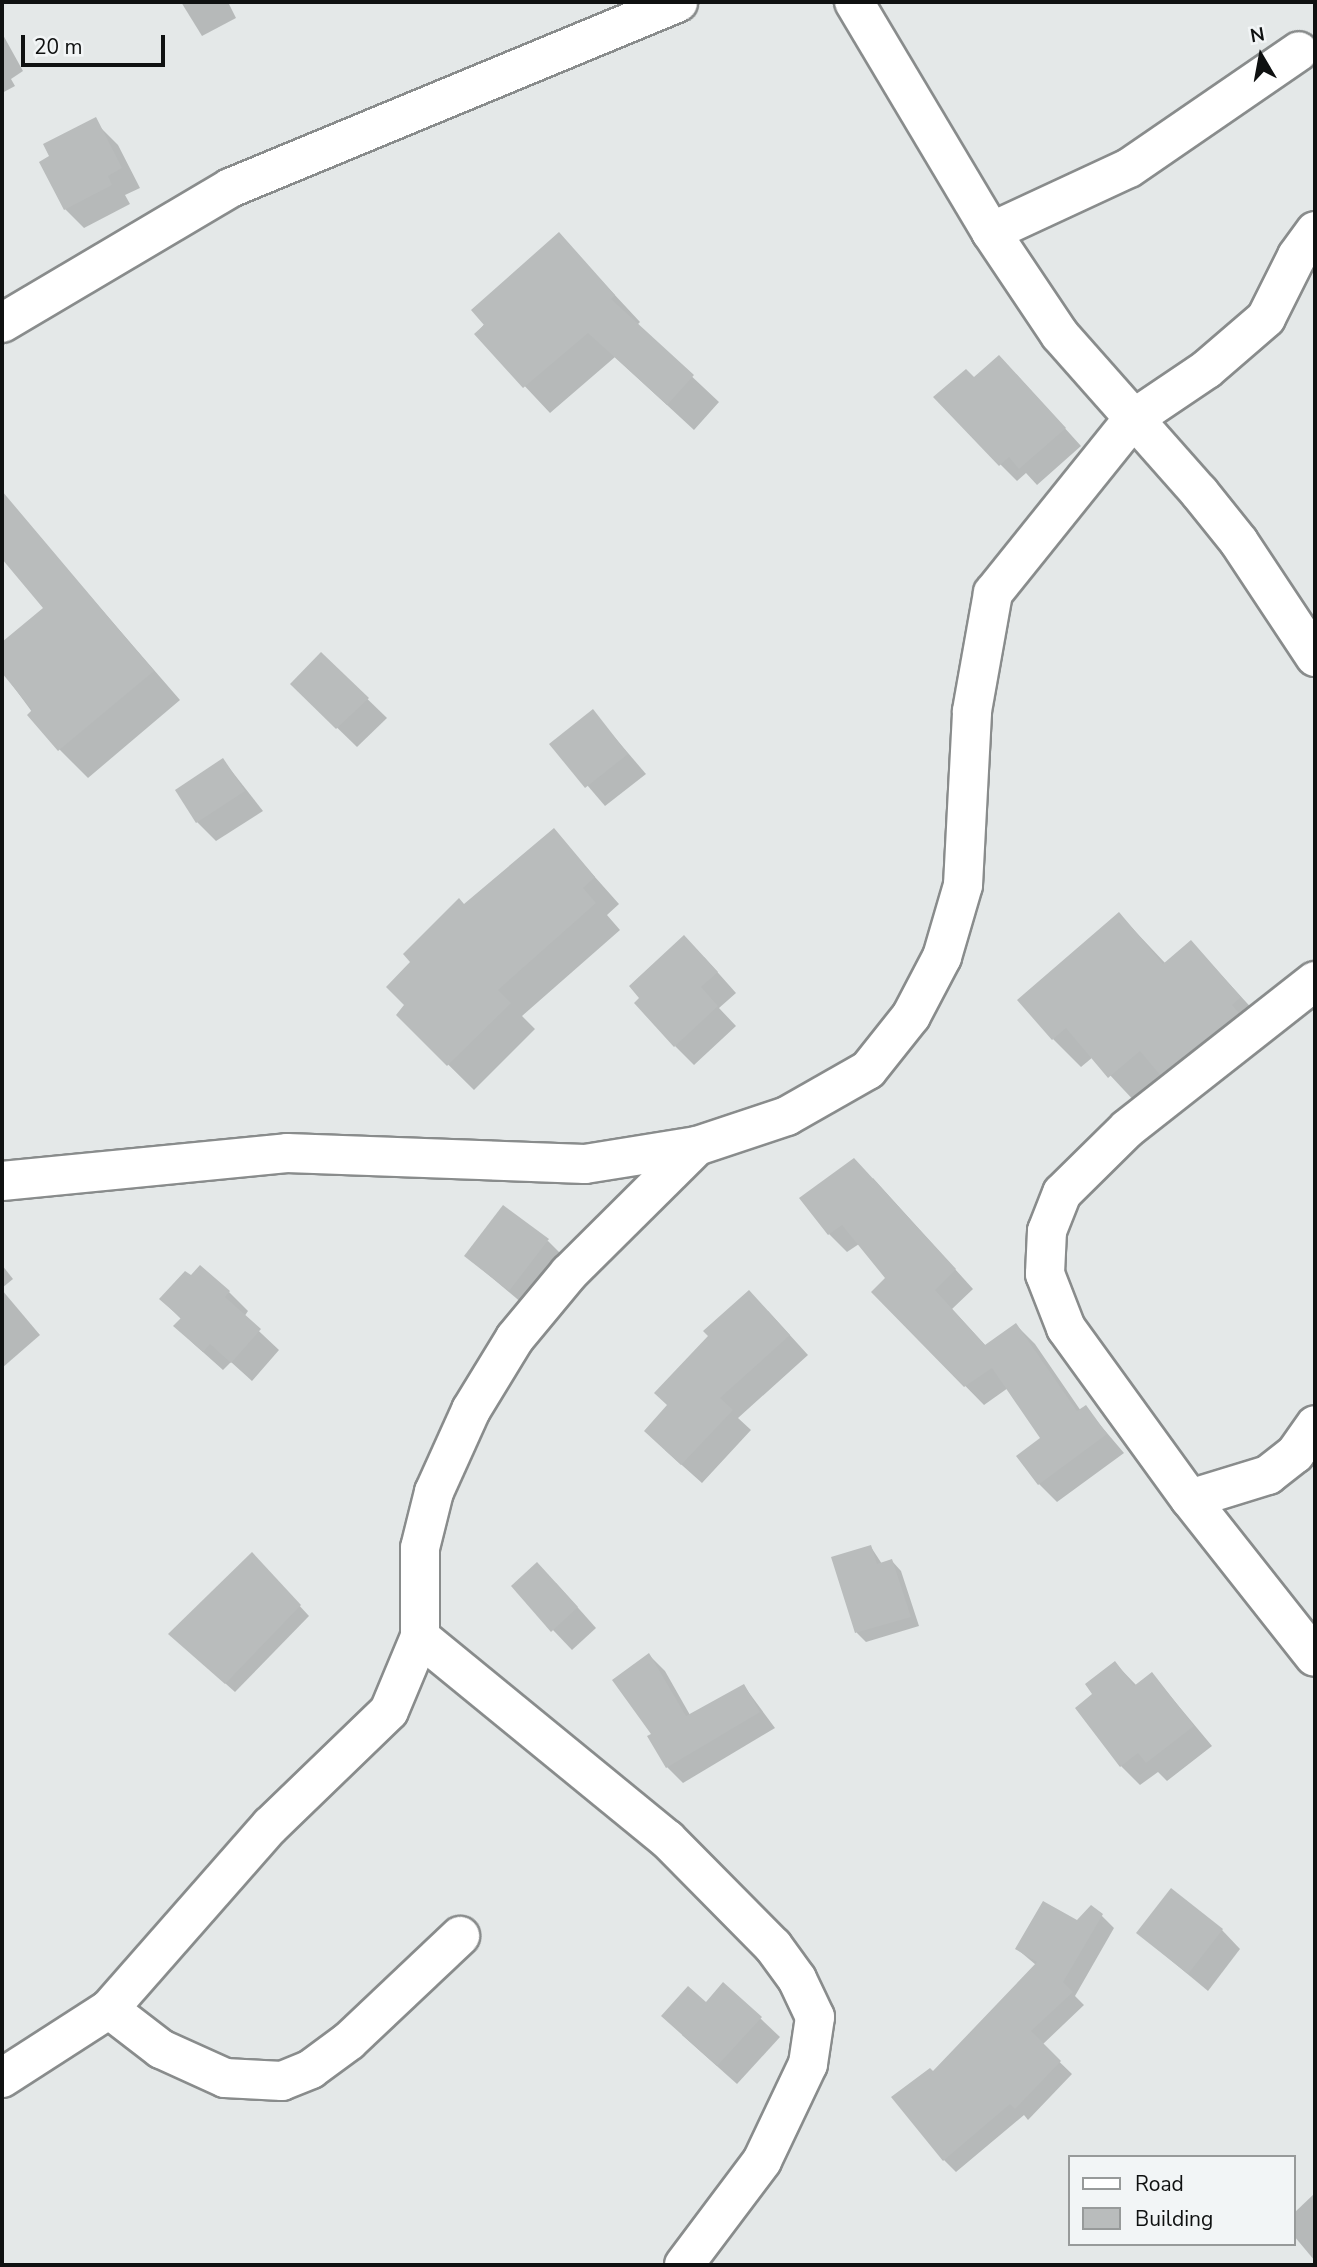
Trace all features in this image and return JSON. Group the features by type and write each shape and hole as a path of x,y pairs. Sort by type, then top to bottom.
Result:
{"street":[{"path":"2,323 230,188 678,2"},
{"path":"853,2 991,232 1060,335 1239,542 1315,657"},
{"path":"991,232 1129,168 1299,51"},
{"path":"2,1181 287,1153 586,1164 698,1146 787,1116 868,1070 911,1016 942,957 963,885 972,711 993,593 1133,419 1207,369 1266,317 1297,256 1315,231"},
{"path":"1315,981 1127,1129 1062,1193 1047,1231 1045,1274 1066,1328 1190,1499 1315,1657"},
{"path":"2,2078 109,2009 270,1826 389,1711 420,1637 420,1548 434,1492 471,1410 514,1338 569,1273 698,1146"},
{"path":"1190,1499 1268,1475 1295,1454 1315,1425"},
{"path":"420,1637 667,1839 773,1946 797,1979 815,2017 808,2064 762,2161 684,2265"},
{"path":"109,2009 161,2049 225,2078 282,2081 311,2069 349,2041 460,1936"}],"building":[{"path":"96,117 122,168 108,176 112,185 64,210 39,162 49,156 43,144"},
{"path":"559,232 615,295 611,299 694,375 667,405 588,333 523,388 474,334 484,325 471,310"},
{"path":"999,355 1066,428 1019,469 1009,457 999,466 933,397 966,369 974,377"},
{"path":"2,491 154,671 58,751 27,715 32,710 2,673 2,642 43,608 2,559"},
{"path":"321,652 369,698 336,729 290,684"},
{"path":"593,709 628,754 585,788 549,744"},
{"path":"223,758 245,791 196,823 175,790"},
{"path":"554,828 595,877 583,888 596,903 498,990 511,1003 447,1066 396,1015 404,1005 386,987 410,962 403,954 459,898 464,904"},
{"path":"1119,912 1163,964 1191,940 1241,997 1232,1005 1239,1013 1160,1075 1140,1051 1108,1078 1066,1028 1052,1040 1017,1000"},
{"path":"684,935 718,972 701,987 718,1006 674,1047 634,1003 639,998 629,986"},
{"path":"854,1158 956,1269 935,1290 985,1345 1016,1323 1077,1411 1086,1405 1107,1434 1038,1485 1016,1456 1040,1438 992,1368 964,1387 871,1292 885,1278 842,1225 828,1235 799,1198"},
{"path":"503,1205 549,1239 509,1291 464,1256"},
{"path":"200,1265 230,1291 225,1297 261,1329 231,1363 210,1344 203,1352 173,1326 181,1318 159,1299 185,1271 191,1275"},
{"path":"749,1290 790,1335 720,1398 733,1410 681,1465 644,1431 667,1405 654,1393 708,1336 703,1331"},
{"path":"871,1545 877,1564 892,1559 911,1617 855,1633 831,1557"},
{"path":"252,1552 301,1605 225,1684 168,1634"},
{"path":"537,1562 578,1607 551,1632 511,1586"},
{"path":"649,1653 686,1716 744,1684 760,1712 666,1768 647,1736 651,1734 612,1680"},
{"path":"1115,1661 1134,1686 1152,1672 1194,1726 1146,1763 1138,1753 1120,1767 1075,1708 1092,1694 1085,1684"},
{"path":"1171,1888 1223,1929 1188,1974 1136,1933"},
{"path":"1043,1901 1077,1920 1091,1905 1103,1914 1063,1982 1073,1992 1031,2031 1061,2061 1015,2109 1010,2104 943,2161 891,2097 930,2068 933,2071 1037,1962 1015,1949"},
{"path":"723,1982 762,2017 717,2066 661,2016 688,1986 706,2002"}]}
